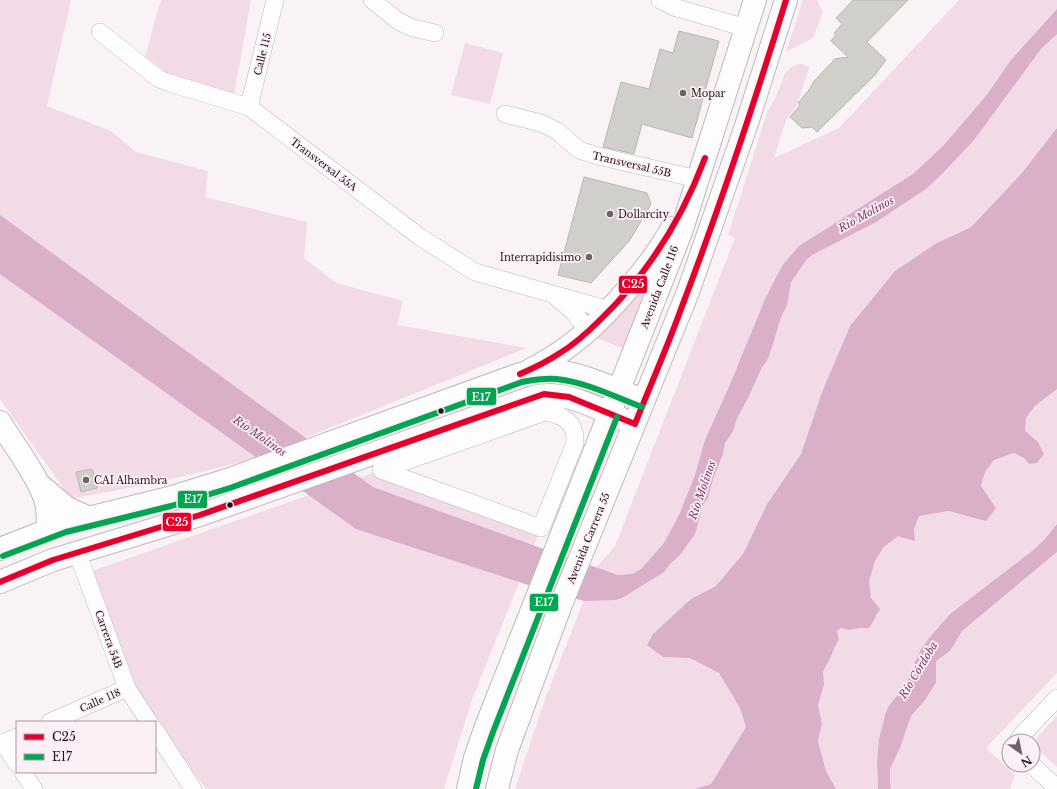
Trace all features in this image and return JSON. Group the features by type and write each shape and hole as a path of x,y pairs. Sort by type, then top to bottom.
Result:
{"main road":[{"name":"Avenida Calle 116","path":"610,414 673,253 698,179 754,0"},
{"path":"0,582 77,552 180,522 533,396 544,394 569,397 635,424 688,292 715,218 786,0"},
{"path":"0,549 47,530 86,517 169,498 261,468 520,374 564,351 587,333 634,282 660,248 698,179"},
{"path":"520,374 549,370 564,372 644,400"},
{"path":"468,789 475,758 485,729 610,414"},
{"path":"0,422 38,482 47,507 47,530"},
{"name":"Avenida Carrera 55","path":"497,789 507,750 560,607 635,424"},
{"path":"38,482 67,508 86,517"}],"street":[{"name":"Calle 115","path":"249,107 275,0"},
{"path":"372,0 398,21 413,28 434,33"},
{"path":"660,0 674,8 746,28"},
{"name":"Transversal 55A","path":"100,32 160,79 249,107 420,236 468,268 483,275 609,310"},
{"name":"Transversal 55B","path":"505,114 541,123 557,131 579,150 598,156 698,179"},
{"name":"Transversal 55A","path":"550,294 574,312 587,333"},
{"path":"544,412 557,414 566,419 571,425 575,434 575,442 542,528 395,476 381,470 544,412"},
{"name":"Carrera 54B","path":"77,552 128,688 149,721"},
{"name":"Calle 118","path":"52,721 128,688"},
{"path":"1024,733 1057,698"},
{"path":"156,732 193,789"},
{"path":"7,741 16,762"},
{"path":"23,773 34,789"},
{"path":"1041,773 1057,788"}],"shaded area":[{"path":"0,0 71,0 47,106 111,131 136,152 208,171 205,197 307,222 304,258 336,283 403,301 397,325 527,348 250,460 155,483 71,499 0,399"},
{"path":"161,0 251,0 234,95 169,74 145,56"},
{"path":"803,0 817,0 823,12 813,38 786,52"},
{"path":"959,0 1057,0 1057,128 1021,174 971,227 935,244 895,271 850,326 822,392 801,454 767,504 743,554 716,587 691,599 647,644 663,657 690,658 719,673 740,708 746,727 711,784 695,789 515,789 547,694 597,567 615,546 735,238 728,235 768,110 775,99 785,73 798,64 803,64 809,68 797,105 786,120 774,158 839,128"},
{"path":"465,43 503,53 490,104 451,95"},
{"path":"657,273 627,350 597,338"},
{"path":"1057,389 1057,524 1043,541 1032,551 950,614 921,649 907,683 888,707 885,715 879,739 877,762 878,789 836,789 826,771 818,741 822,724 818,705 824,685 823,671 839,639 837,631 841,628 849,630 869,628 871,598 869,581 875,561 884,547 898,536 914,529 919,516 949,511 962,513 996,508 981,486 985,472 994,460 1014,453 1024,458 1029,464 1038,442 1025,431 1026,418 1035,406"},
{"path":"381,470 541,528 473,697 444,789 207,789 159,733 156,727 156,721 153,721 130,679 89,572"},
{"path":"1057,552 1057,673 986,748 1001,762 1001,773 1013,773 1015,775 1010,789 891,789 890,769 900,748 911,716 936,684 936,661 950,651 962,631"},
{"path":"1057,716 1057,767 1041,752 1042,732"}],"water":[{"name":"Río Molinos","path":"1057,9 1057,34 1041,49 974,140 941,175 926,189 876,222 807,259 791,282 787,305 781,317 767,361 762,367 737,418 733,431 725,443 723,454 713,479 708,498 703,505 695,534 680,555 664,572 622,598 615,600 584,601 525,584 356,529 0,274 0,215 373,487 618,575 633,574 641,569 664,543 679,515 695,475 705,440 729,387 766,297 782,266 799,246 913,174 943,146 986,96 1011,60"},
{"path":"1057,128 1057,389 1035,406 1026,418 1025,431 1038,442 1044,454 1037,463 1029,464 1024,458 1014,453 994,460 985,472 981,486 996,508 986,521 949,511 919,516 914,529 915,541 898,536 884,547 875,561 869,581 871,598 880,609 869,628 849,630 841,628 837,631 839,639 823,671 824,685 818,705 822,724 818,741 826,771 836,789 695,789 711,784 746,727 740,708 719,673 690,658 663,657 647,645 653,634 691,599 716,586 743,554 767,504 801,454 822,392 850,326 895,271 935,244 971,227 1021,174"},
{"name":"Río Córdoba","path":"1057,524 1057,552 962,631 950,651 936,661 936,683 925,700 911,716 900,748 890,769 891,789 878,789 877,762 879,739 885,715 888,707 907,683 921,649 950,614 1032,551 1043,541"}],"building":[{"path":"853,0 908,0 867,42 886,60 875,75 817,132 812,127 802,128 790,117 800,105 798,103 809,90 814,81 835,59 848,57 831,41 835,36 835,32 842,24 836,18"},
{"name":"Mopar","path":"679,31 719,41 692,138 642,124 634,154 603,147 621,82 649,89 660,49 673,53"},
{"path":"584,177 647,193 651,204 630,240 591,283 558,275"},
{"name":"CAI Alhambra","path":"92,469 97,488 81,492 76,472"}],"transit line":[{"name":"C25","path":"0,582 53,560 200,515 544,394 569,397 635,424 670,338 723,194 786,0"},
{"name":"C25","path":"520,374 551,359 576,342 617,303 662,245 686,203 705,158"},
{"name":"E17","path":"3,556 66,532 171,506 230,488 522,382 556,379 578,383 642,407"},
{"name":"E17","path":"476,789 483,760 493,732 617,417"}],"place":[{"name":"Mopar","path":"683,93"},
{"name":"Dollarcity","path":"610,214"},
{"name":"Interrapidisimo","path":"589,257"},
{"name":"CAI Alhambra","path":"86,480"}]}
